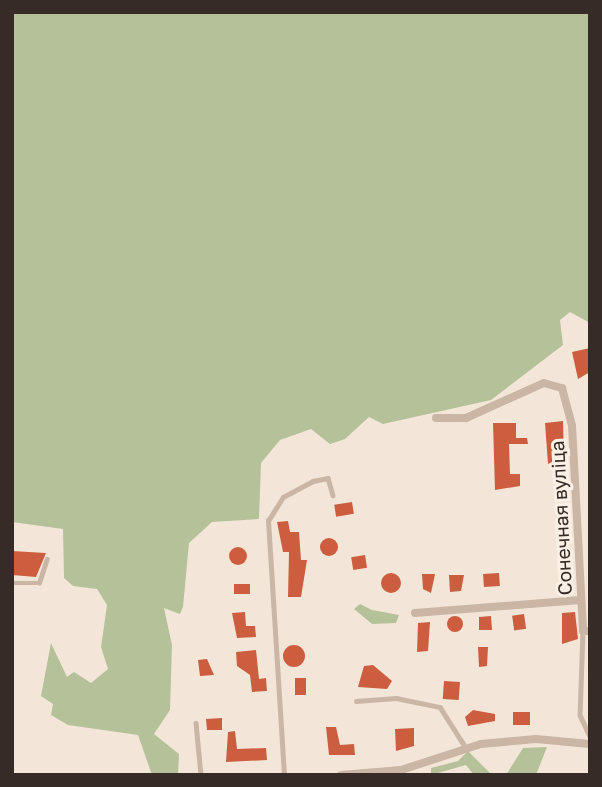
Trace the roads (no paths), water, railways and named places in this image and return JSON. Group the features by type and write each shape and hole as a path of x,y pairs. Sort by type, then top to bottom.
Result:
{"street":[{"name":"Сонечная вуліца","path":"436,418 466,418 544,383 562,388 570,404 580,600 586,631"},
{"path":"415,613 580,600"},
{"path":"341,775 401,770 466,748 536,739 590,744"}],"lane":[{"path":"284,775 268,522 283,497 313,481 328,478 333,495"},
{"path":"12,583 39,583 47,559"},
{"path":"586,631 580,715 590,736"},
{"path":"356,701 396,698 440,707 466,748"},
{"path":"196,723 201,775"}]}
